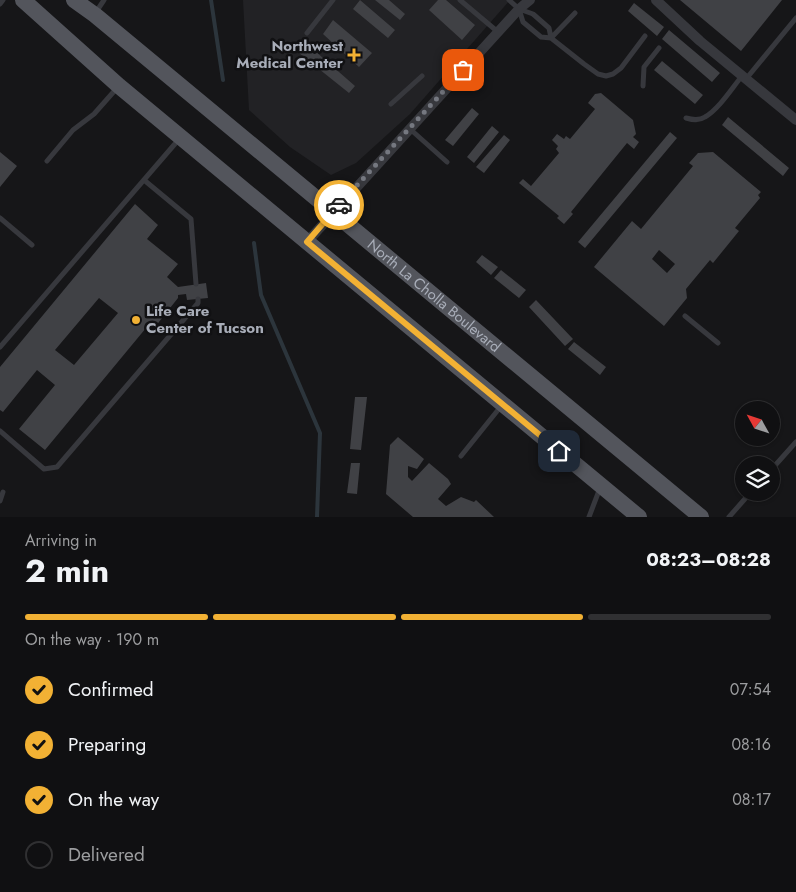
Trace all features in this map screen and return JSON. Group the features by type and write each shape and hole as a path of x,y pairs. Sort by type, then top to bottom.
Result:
{"main road":[{"path":"23,0 118,86 639,517"},
{"name":"North La Cholla Boulevard","path":"74,0 95,15 701,517"}],"street":[{"path":"307,242 332,212 498,33 521,4 530,0"},
{"path":"656,0 700,41 796,120"}],"lane":[{"path":"0,4 3,0"},
{"path":"95,15 104,0"},
{"path":"307,33 333,0"},
{"path":"460,0 498,33"},
{"path":"509,0 521,4 549,28 550,38"},
{"path":"521,4 523,22 541,38 550,38 598,74 606,76 613,74 621,68 645,36"},
{"path":"550,38 575,13"},
{"path":"686,118 695,121 704,118 713,111 796,18"},
{"path":"644,86 644,67 659,48"},
{"path":"392,104 422,76"},
{"path":"47,161 73,130 94,114 118,86"},
{"path":"410,129 447,162"},
{"path":"0,347 180,138"},
{"path":"144,180 191,219 196,284"},
{"path":"0,218 32,245"},
{"path":"0,432 44,470 57,467 198,303 198,299"},
{"path":"685,316 718,343"},
{"path":"461,456 502,405"},
{"path":"780,460 796,442"},
{"path":"589,517 601,486"},
{"path":"0,501 3,492"},
{"path":"729,517 743,501"}],"shaded area":[{"name":"Northwest Medical Center","path":"243,0 510,0 410,114 356,163 331,175 290,147 249,110"}],"building":[{"path":"360,0 395,30 388,38 353,9"},
{"path":"375,0 389,0 405,14 400,20"},
{"path":"438,0 446,0 475,25 462,40 429,10"},
{"path":"680,0 782,0 741,51"},
{"path":"634,3 664,27 657,36 628,11"},
{"path":"333,20 372,53 359,67 323,34"},
{"path":"669,30 720,73 712,82 662,39"},
{"path":"307,44 355,86 349,93 299,53"},
{"path":"662,61 703,95 695,104 654,70"},
{"path":"601,93 633,120 636,134 633,137 639,142 634,149 627,143 571,212 573,214 564,224 557,218 559,216 519,183 523,179 531,186 559,153 556,149 558,146 552,140 557,134 564,139 566,136 570,139 595,109 588,103 595,94"},
{"path":"472,108 479,114 453,146 445,140"},
{"path":"728,117 789,168 783,176 722,125"},
{"path":"492,126 499,132 474,163 467,157"},
{"path":"670,132 677,138 585,248 578,242"},
{"path":"504,135 510,140 484,173 476,167"},
{"path":"0,152 17,166 0,187"},
{"path":"713,152 761,192 758,195 760,198 735,228 739,231 713,263 710,260 686,289 687,298 664,326 594,267 632,221 641,229 693,166 689,163 698,153","holes":["659,250 675,264 667,273 652,259"]},
{"name":"Life Care Center of Tucson","path":"135,204 158,225 147,239 178,264 167,277 178,287 206,283 208,298 187,300 186,294 178,295 178,298 151,332 146,328 45,450 19,429 55,385 37,370 3,412 0,410 0,367","holes":["99,298 118,313 74,365 55,350"]},
{"path":"482,255 498,267 491,275 476,262"},
{"path":"501,270 526,290 519,298 494,278"},
{"path":"536,300 573,339 565,346 529,307"},
{"path":"574,342 606,367 600,375 568,349"},
{"path":"355,397 367,397 361,450 350,449"},
{"path":"398,437 424,459 417,469 408,466 408,477 412,481 429,463 448,479 451,484 438,499 446,506 461,497 474,502 476,500 494,517 413,517 386,494 390,445"},
{"path":"351,463 360,463 357,494 347,493"}],"waterway":[{"path":"211,0 223,80"},
{"path":"254,243 261,295 320,433 317,517"}],"way so far":[{"path":"339,205 463,70"}],"place":[{"name":"Northwest Medical Center","path":"354,55"},
{"name":"Life Care Center of Tucson","path":"136,320"}],"route":[{"path":"339,205 307,242 559,451"}]}
